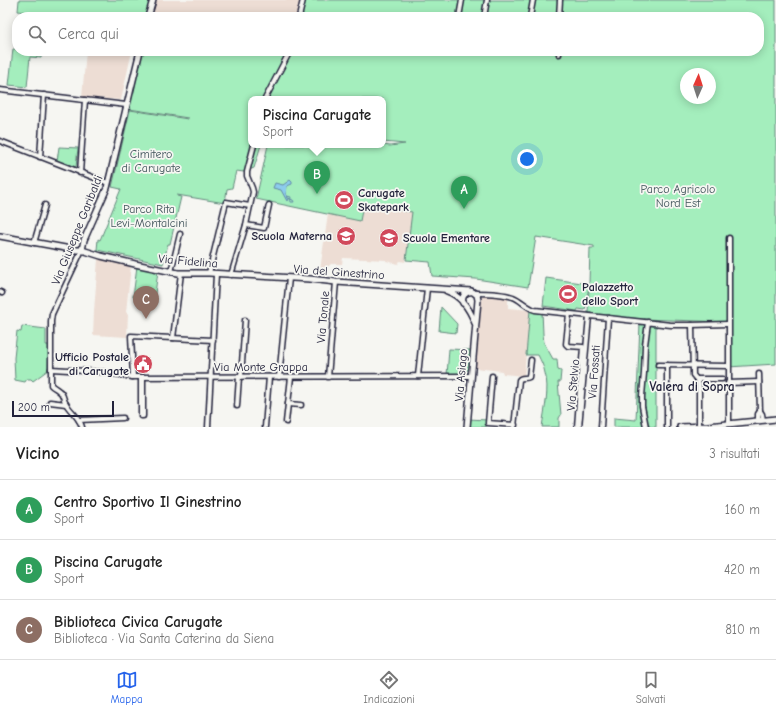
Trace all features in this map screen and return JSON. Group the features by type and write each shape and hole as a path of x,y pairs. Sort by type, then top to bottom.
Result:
{"street":[{"path":"149,12 153,0"},
{"path":"300,12 302,0"},
{"path":"460,12 462,0"},
{"path":"485,12 487,0"},
{"path":"531,12 533,0"},
{"path":"560,0 560,12"},
{"name":"Via Giuseppe Garibaldi","path":"66,404 60,392 51,386 51,321 53,313 82,250 84,240 107,188 139,56"},
{"path":"267,96 287,56"},
{"path":"0,90 126,105"},
{"path":"40,157 44,95"},
{"path":"80,173 84,100"},
{"path":"0,141 108,183"},
{"name":"Via Fidelina","path":"0,236 82,250 101,256 171,272 231,275 250,206 252,191 247,172 253,148"},
{"path":"209,273 226,202 250,206"},
{"path":"34,243 45,205"},
{"path":"246,225 264,228 269,206"},
{"path":"171,272 180,234"},
{"path":"729,238 728,383 730,424"},
{"path":"173,338 180,273"},
{"path":"208,427 216,274"},
{"name":"Via del Ginestrino","path":"231,275 427,288 476,294 485,292 510,296 534,309 569,314 671,325 728,324"},
{"path":"279,377 289,278"},
{"name":"Via Tonale","path":"328,377 336,282"},
{"path":"418,376 427,288"},
{"name":"Via del Ginestrino","path":"445,290 451,292 464,304"},
{"path":"464,304 469,307 473,307 477,304 476,294 467,292 462,298 464,304 472,316 475,324"},
{"name":"Via Asiago","path":"467,427 476,294"},
{"name":"Via Stelvio","path":"569,314 566,344 568,346 585,346"},
{"name":"Via Stelvio","path":"578,427 589,316"},
{"name":"Via Fossati","path":"601,427 608,318"},
{"path":"237,406 245,320"},
{"path":"646,427 642,398 648,322"},
{"path":"692,325 692,366 693,375 699,385 700,426"},
{"path":"133,377 131,336 213,340"},
{"path":"492,376 488,423 515,426 519,380 529,377 531,360"},
{"path":"658,365 728,366"},
{"path":"667,365 667,427"},
{"name":"Via Monte Grappa","path":"52,369 101,372 133,377 210,378 471,376"},
{"path":"759,374 760,411 762,413 760,420"},
{"path":"142,377 143,416 141,416 142,377"},
{"path":"265,427 269,377"},
{"path":"286,422 291,377"},
{"path":"697,380 722,379"},
{"path":"728,383 759,382"},
{"path":"50,402 66,404 79,420 82,427"},
{"path":"288,404 301,405"},
{"path":"79,420 123,418"},
{"path":"680,427 708,426 776,419"}],"shaded area":[{"path":"153,0 305,0 298,8 297,12 150,12"},
{"path":"86,56 131,56 121,100 82,97"},
{"path":"363,205 413,212 405,262 400,261 398,264 386,260 343,258 342,264 331,264 324,270 320,270 328,214 360,221"},
{"path":"98,259 131,266 126,312 128,314 127,337 93,335"},
{"path":"485,295 508,298 508,308 530,310 524,376 503,374 502,371 475,368 481,298"}],"green space":[{"path":"19,0 150,0 147,12 18,11"},
{"name":"Parco Agricolo Nord Est","path":"304,0 776,0 776,364 728,367 726,322 642,319 588,314 589,286 585,310 578,309 577,311 543,306 546,278 589,284 590,248 594,248 594,246 536,237 528,287 476,279 432,276 430,262 406,260 412,212 363,205 360,221 256,199 267,148 386,148 386,145 405,144 386,142 386,96 248,96 248,148 260,148 254,168 244,172 236,171 232,188 227,189 225,203 177,195 181,197 170,244 168,244 163,264 97,250 98,239 100,240 121,189 112,187 130,110 188,118 129,109 142,56 764,56 764,12 303,12"},
{"path":"12,56 41,56 41,58 30,57 27,87 9,85"},
{"path":"59,147 78,148 76,167 57,161"},
{"path":"137,266 158,271 154,301 133,297"},
{"path":"441,307 457,324 456,333 439,331"},
{"path":"530,310 542,311 544,343 553,359 557,359 558,370 561,371 560,382 558,382 561,415 559,418 559,427 542,427 547,386 543,366 538,355 526,355"},
{"path":"640,323 656,325 656,427 614,427 614,418 636,420"},
{"path":"22,326 46,329 46,345 49,345 48,370 33,381 31,379 27,379 25,382 15,380 14,358 17,331 21,332"},
{"path":"449,349 471,350 470,367 464,374 447,375"},
{"path":"468,419 487,420 486,427 467,427"}],"water":[{"path":"290,180 292,184 287,186 286,194 289,200 287,201 281,190 273,188 275,183 283,185"}],"waterway":[{"path":"286,194 287,196 291,197 291,199 291,200 291,202 294,202 293,200 290,199 289,198"}],"place":[{"name":"Piscina Carugate","path":"317,194"},
{"name":"Carugate Skatepark","path":"344,200"},
{"name":"Centro Sportivo Il Ginestrino","path":"464,209"},
{"name":"Scuola Materna","path":"346,236"},
{"name":"Scuola Ementare","path":"389,238"},
{"name":"Palazzetto dello Sport","path":"568,294"},
{"name":"Biblioteca Civica Carugate","path":"146,319"},
{"name":"Ufficio Postale di Carugate","path":"143,364"}],"district":[{"name":"Valera di Sopra","path":"692,386"}],"park label":[{"name":"Cimitero di Carugate","path":"151,161"},
{"name":"Parco Rita Levi-Montalcini","path":"149,216"}]}
